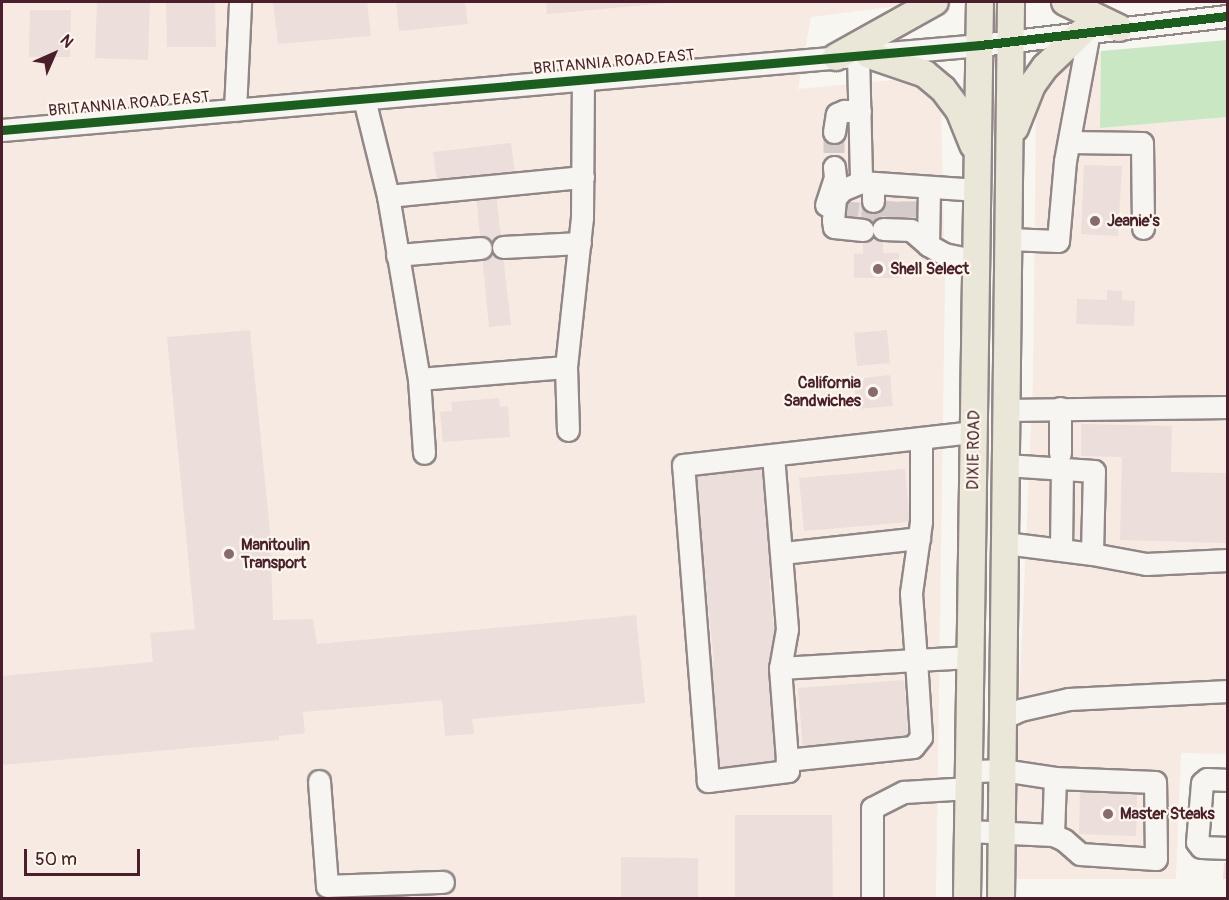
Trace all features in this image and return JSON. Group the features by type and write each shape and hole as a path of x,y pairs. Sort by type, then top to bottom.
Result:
{"main road":[{"path":"854,56 936,2"},
{"name":"DIXIE ROAD","path":"968,898 980,2"},
{"name":"DIXIE ROAD","path":"1001,898 1011,2"},
{"path":"1065,2 1119,28"},
{"path":"1010,143 1032,85 1045,67 1085,32"},
{"path":"854,56 925,74 943,89 959,110 978,157"}],"street":[{"path":"235,110 240,2"},
{"name":"BRITANNIA ROAD EAST","path":"2,130 980,45 1227,16"},
{"path":"1008,239 1058,241 1085,32"},
{"path":"854,56 860,111 880,207 928,245 944,254 977,261"},
{"path":"568,430 566,367 580,243 583,80"},
{"path":"364,99 388,196 419,378 424,453"},
{"path":"834,132 837,114 844,111 860,111"},
{"path":"1069,142 1142,143 1143,228"},
{"path":"834,167 835,177 825,207 826,215 978,190"},
{"path":"388,196 583,177"},
{"path":"880,207 928,245"},
{"path":"503,247 580,243"},
{"path":"397,255 482,248"},
{"path":"419,378 566,367"},
{"path":"1007,410 1227,407"},
{"path":"1060,408 1062,550"},
{"path":"773,455 783,553 787,629 780,668 788,771 708,781 683,465 974,432"},
{"path":"787,760 913,747 921,737 911,592 919,538 921,438"},
{"path":"1006,465 1061,461 1094,471 1092,554"},
{"path":"783,553 919,538"},
{"path":"1005,543 1092,554 1146,564 1227,560"},
{"path":"780,668 971,657"},
{"path":"1003,718 1020,710 1069,699 1227,691"},
{"path":"872,898 873,808 904,792 1002,770 1055,778 1155,782 1156,859 1080,854 1065,840 1053,835 968,831"},
{"path":"1053,835 1055,778"},
{"path":"1227,780 1207,779 1202,783 1197,842 1201,847 1227,848"},
{"path":"319,781 322,892 442,882"}],"shaded area":[{"path":"2,2 907,2 899,6 811,17 798,89 893,80 912,83 928,92 941,107 945,276 936,898 2,898"},
{"path":"1101,51 1100,128 1227,117 1227,754 1181,753 1176,879 1014,879 1017,752 1033,380 1036,111 1048,87 1070,63"}],"green space":[{"path":"1227,40 1227,117 1100,128 1101,51"}],"building":[{"path":"97,2 150,2 148,60 95,58"},
{"path":"166,2 215,2 216,47 167,47"},
{"path":"273,2 367,2 371,36 278,44"},
{"path":"396,2 465,2 468,24 399,31"},
{"path":"546,2 668,2 668,3 547,14"},
{"path":"30,10 71,10 70,57 29,57"},
{"path":"511,143 515,174 437,183 433,152"},
{"path":"1084,165 1122,166 1118,236 1081,234"},
{"path":"496,193 511,325 489,327 476,195"},
{"path":"926,201 926,217 883,217 883,253 899,253 899,278 854,278 854,253 863,254 863,218 839,218 839,202"},
{"path":"1107,290 1122,291 1122,300 1135,301 1134,326 1076,324 1077,299 1107,300"},
{"name":"Manitoulin Transport","path":"250,330 270,531 273,620 313,619 317,644 636,615 645,703 472,719 474,734 445,736 442,700 303,712 305,733 279,736 279,740 2,765 2,676 153,662 150,633 195,629 167,337"},
{"path":"887,330 890,363 857,366 854,333"},
{"name":"California Sandwiches","path":"890,375 893,406 857,409 854,379"},
{"path":"499,398 500,407 508,406 510,437 443,442 440,412 452,411 451,402"},
{"path":"1081,424 1172,426 1171,472 1228,473 1228,543 1120,540 1122,457 1081,456"},
{"path":"767,466 778,578 769,579 777,662 769,663 779,768 717,774 706,663 714,662 695,473"},
{"path":"905,469 910,522 804,531 799,478"},
{"path":"904,680 909,741 803,749 798,688"},
{"name":"Master Steaks","path":"1080,792 1137,794 1136,836 1079,834"},
{"path":"735,815 832,815 833,898 735,898"},
{"path":"621,857 698,858 698,898 621,898"},
{"path":"1224,863 1228,863 1228,879 1223,879"}],"tunnel":[{"path":"834,132 834,167"},
{"path":"847,218 849,201"},
{"path":"871,229 873,201"},
{"path":"892,217 894,201"},
{"path":"910,201 910,217"}],"cycle path":[{"path":"2,130 980,45 1228,16"}],"place":[{"name":"Jeanie's","path":"1095,221"},
{"name":"Shell Select","path":"878,269"},
{"name":"California Sandwiches","path":"873,392"},
{"name":"Manitoulin Transport","path":"229,554"},
{"name":"Master Steaks","path":"1108,814"}]}
